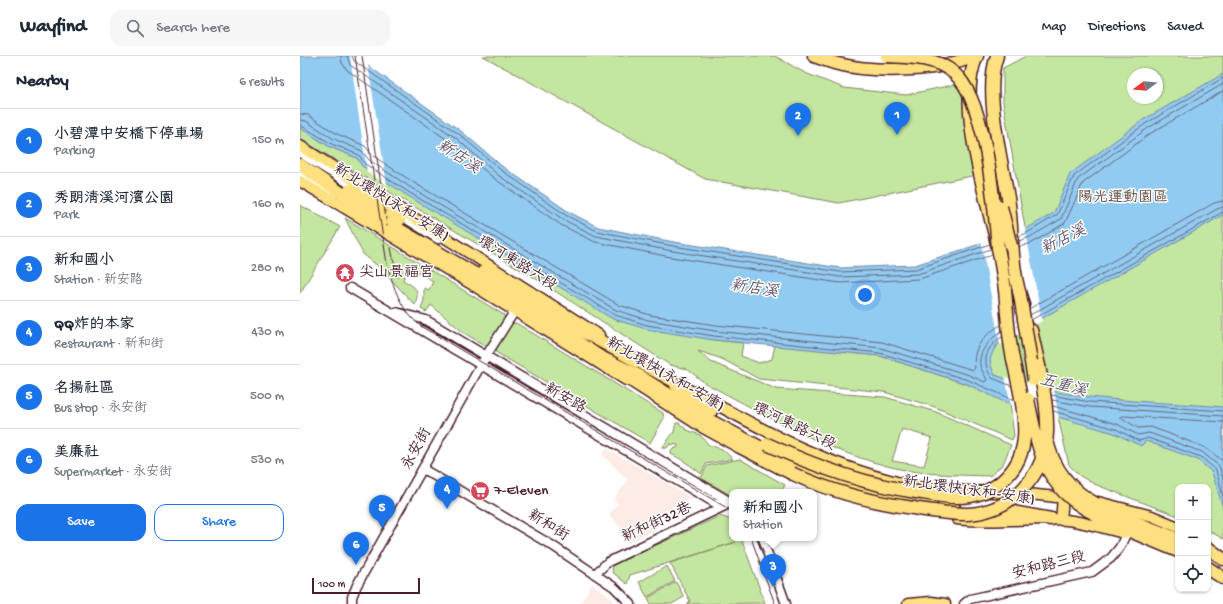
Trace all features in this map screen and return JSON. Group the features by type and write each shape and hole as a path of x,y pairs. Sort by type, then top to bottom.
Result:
{"highway":[{"path":"814,56 837,64 875,69 922,68 976,56 971,72 969,91 979,169 998,248 1005,290 1033,426 1043,462 1060,490 1079,507 1129,514 1175,531"},
{"path":"887,56 924,60 945,66 964,84 971,96 980,124 993,194 998,248"},
{"path":"934,56 955,65 974,87 980,101 1003,220 1011,246 1029,355 1051,456 1057,468 1071,487 1084,497 1108,522 1175,551"},
{"path":"997,56 992,89 1009,205 1011,246"},
{"name":"新北環快(永和-安康)","path":"300,158 557,317 638,362"},
{"name":"新北環快(永和-安康)","path":"300,165 369,212 475,274 493,288 600,357 639,376 725,428 771,453 829,480 912,502 944,507 1012,512 1056,520"},
{"path":"473,285 493,288"},
{"path":"676,385 721,418 767,444 820,468 866,483 892,489 956,497 982,493 1004,480 1013,469 1019,458 1024,438 1022,409 1008,324 1005,290"},
{"path":"600,357 628,379 702,426 791,473 824,486 868,500 948,513 981,512 993,509 1014,498 1028,484 1036,473 1042,459 1047,433 1046,406 1039,366 1029,321 1020,295"},
{"path":"1094,508 1118,515 1175,538"},
{"path":"1094,508 1117,520 1175,542"},
{"path":"1211,550 1223,560"},
{"path":"1211,554 1223,560"},
{"path":"1211,560 1223,568"},
{"path":"1211,571 1223,579"}],"main road":[{"name":"環河東路六段","path":"300,146 580,321 638,362 676,385 799,448 850,469 898,482 941,489 1083,500 1122,507 1152,516 1175,526"},
{"path":"300,181 473,285 742,453 818,488 856,500 914,514 962,520 1056,520 1088,524 1126,534 1175,551"},
{"path":"1056,520 1063,498"},
{"path":"1211,544 1223,552"},
{"path":"908,604 931,602 945,604"}],"street":[{"path":"300,153 638,362"},
{"path":"300,173 367,216 430,252 440,265"},
{"name":"新安路","path":"350,288 715,503 729,503"},
{"name":"新安路","path":"386,309 426,320 729,501"},
{"name":"永安街","path":"352,604 352,597 357,585 486,356 514,312"},
{"name":"新和街","path":"423,469 493,509 596,574 614,587 631,604"},
{"name":"新和街32巷","path":"596,574 608,562 729,504"},
{"name":"安和路三段","path":"964,604 970,599 1092,572 1111,558 1120,546 1126,534"},
{"path":"763,541 786,604"}],"shaded area":[{"path":"606,448 692,498 652,517 657,529 629,542 622,536 619,530 621,528 609,514 618,503 613,500 628,480 602,455"},
{"path":"592,584 606,594 617,604 580,604"}],"green space":[{"path":"483,56 775,56 805,73 844,88 906,95 966,82 972,176 839,203 705,179"},
{"name":"陽光運動園區","path":"1026,56 1223,56 1223,539 1211,532 1211,484 1175,484 1175,515 1094,484 1080,476 1069,465 1058,417 1014,382 995,375 990,367 990,357 1000,343 1018,331 1041,319 1003,102 1003,68"},
{"path":"300,128 330,147 357,158 362,166 714,340 743,343 741,356 759,363 772,359 775,345 880,356 967,384 1010,403 1014,436 1012,440 935,407 884,392 759,379 722,359 698,351 711,362 776,389 885,397 936,412 1011,445 1003,464 990,476 911,471 849,454 800,433 705,383 687,369 670,365 533,277 300,139","holes":["902,429 932,438 924,466 892,461"]},
{"path":"300,205 340,227 300,293"},
{"path":"345,218 504,315 505,320 489,344 484,345 464,333 431,305 426,312 421,309 424,300 424,288 429,290 433,281 409,267 403,280 414,287 417,292 415,305 379,267 363,254"},
{"path":"516,323 663,413 664,418 650,443 497,353 496,347 510,324"},
{"path":"676,423 679,423 687,430 700,435 709,445 722,449 733,459 706,464 701,474 671,454 671,450 678,447 678,445 670,444 667,448 662,448 674,432"},
{"path":"740,459 785,485 783,489 729,489 729,494 701,478 707,466"},
{"path":"720,516 729,519 729,541 742,541 765,603 687,604 690,601 670,563 736,542 630,575 627,584 612,572 613,565"},
{"path":"667,566 675,581 647,597 639,582"},
{"path":"676,582 684,597 672,604 651,604 648,598"}],"water":[{"name":"新店溪","path":"300,56 354,56 461,131 503,167 569,212 598,227 674,242 840,268 915,265 1026,229 1054,213 1070,174 1143,120 1223,74 1223,215 997,344 992,353 990,363 995,375 1051,391 1108,399 1223,407 1223,508 1212,472 1198,460 1146,441 1141,446 1114,433 1002,401 967,384 880,356 714,340 646,329 613,319 408,196 362,166 357,158 330,147 300,128"}],"pier":[{"path":"350,56 357,56 368,64 387,185 367,172"},
{"path":"1025,227 1042,321 1000,345 981,241"},
{"path":"1005,377 1054,389 1059,419 1011,406"}],"tram line":[{"path":"355,56 387,264 399,299 409,314 422,327 729,509"},
{"path":"362,56 387,226"},
{"path":"391,248 397,277"},
{"path":"752,541 775,604"},
{"path":"759,541 764,553"}],"place":[{"name":"小碧潭中安橋下停車場","path":"897,135"},
{"name":"秀朗清溪河濱公園","path":"798,136"},
{"name":"尖山景福宮","path":"345,273"},
{"name":"7-Eleven","path":"480,491"},
{"name":"QQ炸的本家","path":"447,509"},
{"name":"名揚社區","path":"382,528"},
{"name":"美廉社","path":"356,565"},
{"name":"新和國小","path":"773,587"}],"water label":[{"name":"五重溪","path":"1063,387"}]}
